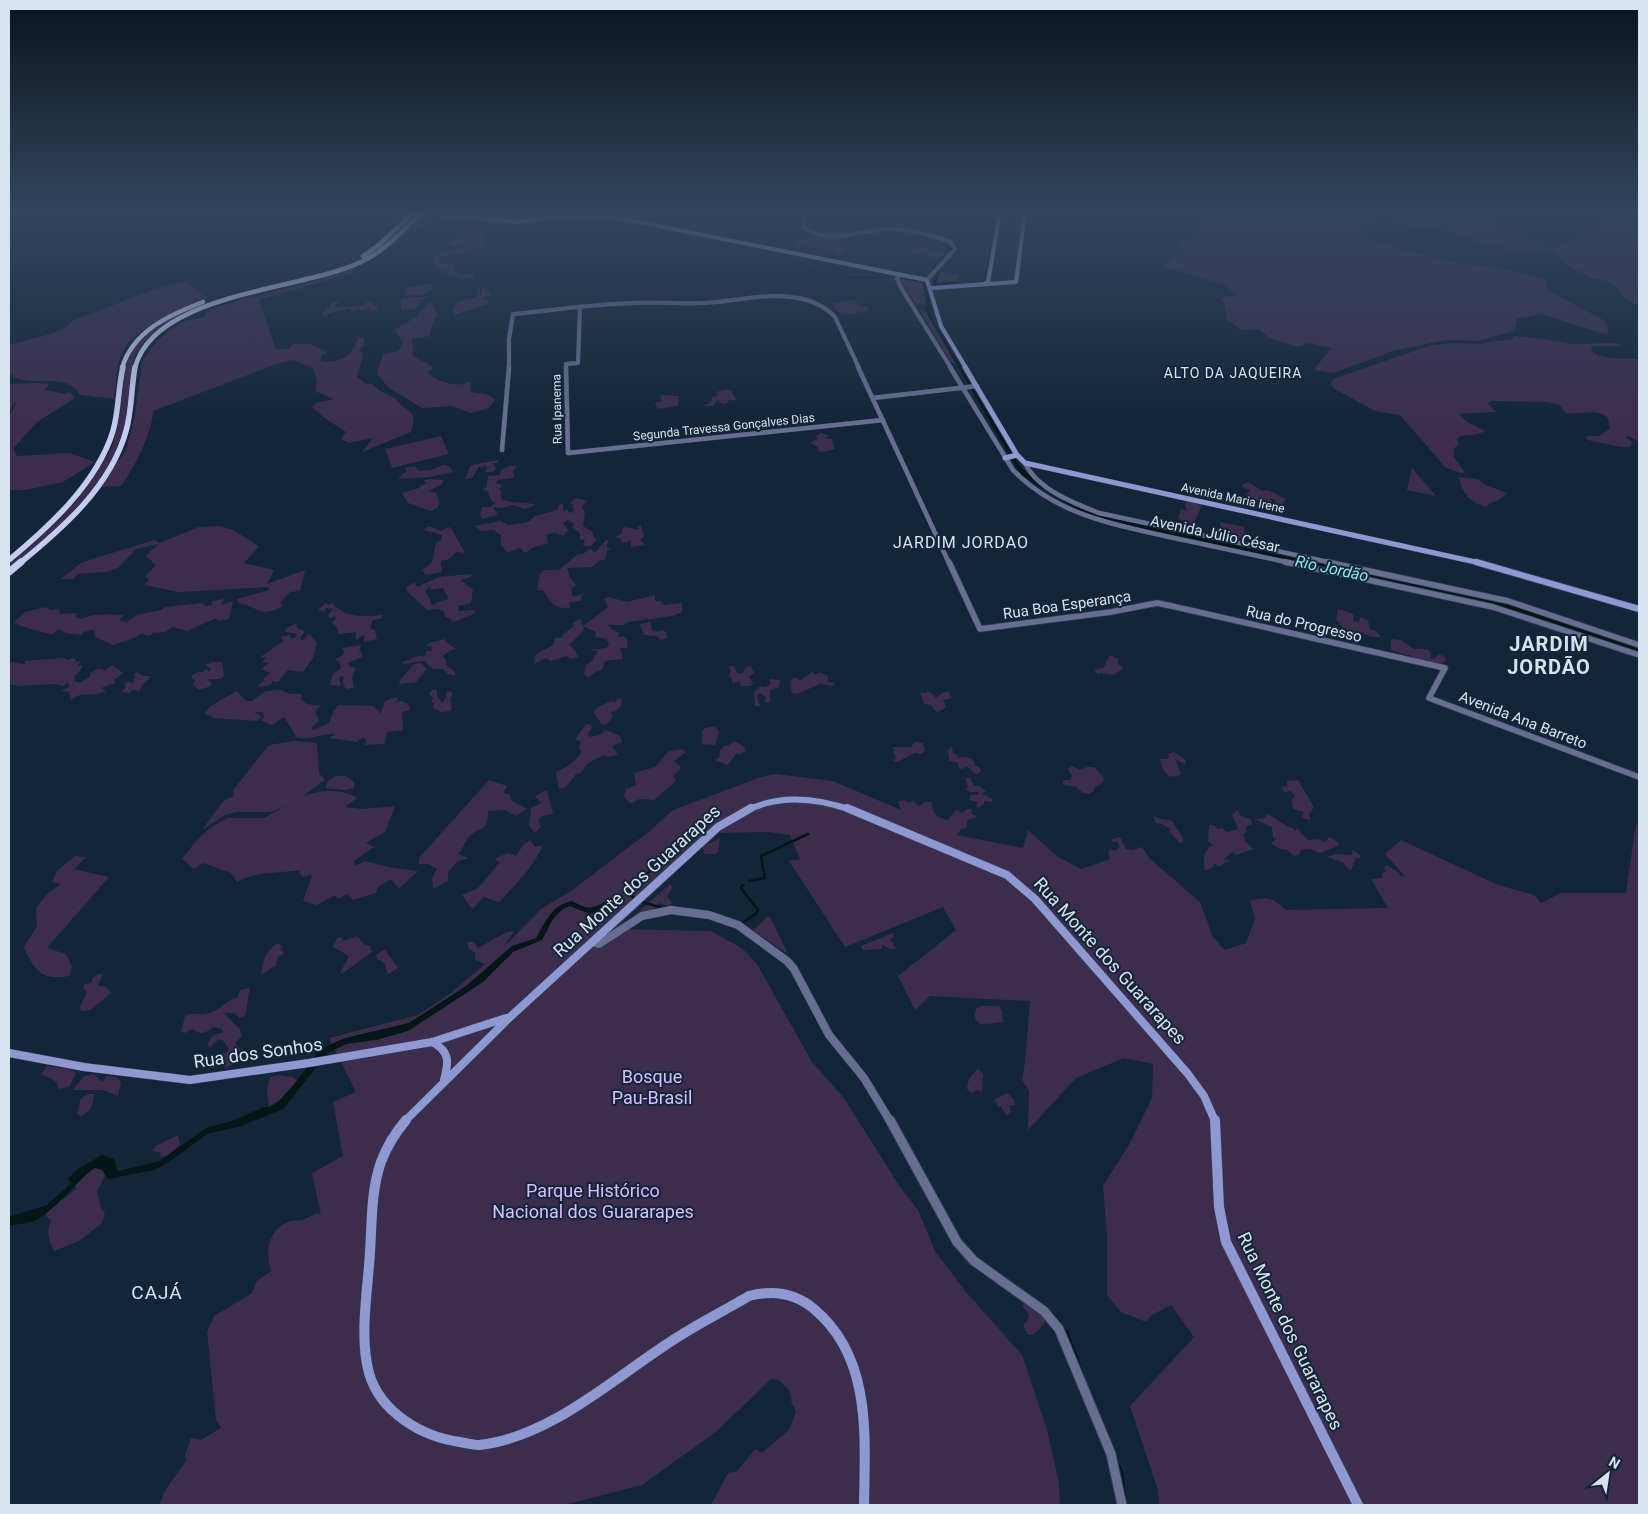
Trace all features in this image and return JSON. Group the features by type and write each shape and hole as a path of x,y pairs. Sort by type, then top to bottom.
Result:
{"highway":[{"path":"9,560 43,530 71,501 99,462 114,428 122,368 133,345 145,333 174,315 211,299 271,284"},
{"path":"9,572 46,541 66,521 91,494 114,459 128,425 134,367 141,348 149,339 174,321 212,304 291,284"}],"main road":[{"name":"Avenida Maria Irene","path":"930,284 935,314 1017,456 1026,462 1046,470 1485,564 1639,610"},
{"path":"932,288 980,284"},
{"path":"1006,458 1017,456"},
{"name":"Rua Monte dos Guararapes","path":"864,1505 861,1395 857,1374 850,1355 839,1335 825,1318 815,1308 788,1295 763,1292 749,1296 668,1343 595,1395 536,1428 478,1445 450,1441 417,1429 391,1409 380,1396 369,1374 365,1343 375,1185 381,1162 396,1132 410,1114 509,1018 718,827 749,807 781,799 800,798 826,802 849,809 1007,875 1035,899 1172,1054 1204,1096 1216,1123 1219,1207 1226,1242 1358,1505"},
{"name":"Rua dos Sonhos","path":"9,1053 84,1067 190,1080 309,1063 432,1042 509,1018"},
{"path":"432,1042 443,1047 447,1053 448,1062 443,1081"}],"street":[{"name":"Avenida Júlio César","path":"902,284 1017,476 1039,493 1065,508 1093,519 1493,607 1639,655"},
{"path":"502,450 509,369 509,339 513,314 667,301 711,303 775,295 806,300 824,307 836,317 883,420"},
{"name":"Rua Ipanema","path":"568,453 566,364 578,363 580,308"},
{"path":"873,398 976,386"},
{"name":"Segunda Travessa Gonçalves Dias","path":"568,453 883,420"},
{"name":"Rua Boa Esperança","path":"883,420 980,629 1103,613 1157,603"},
{"name":"Avenida Júlio César","path":"1026,462 1028,470 1039,481 1080,505 1099,513 1498,599 1639,645"},
{"name":"Rua do Progresso","path":"1157,603 1445,668"},
{"name":"Avenida Ana Barreto","path":"1445,668 1429,698 1639,777"},
{"path":"592,942 599,944 635,920 649,914 664,910 686,912 709,915 738,925 791,964 829,1035 864,1078 884,1109 929,1194 958,1242 974,1261 1044,1312 1059,1328 1111,1454 1122,1505"}],"green space":[{"path":"176,284 189,284 208,299 158,321 145,329 125,347 120,357 114,399 80,395 73,387 65,383 56,381 26,381 9,373 9,345 54,333 68,326 72,321 152,290"},
{"path":"275,284 287,284 221,302 170,322 141,346 133,362 124,425 118,445 109,464 98,481 71,513 9,569 9,564 72,506 93,479 110,452 118,423 127,361 141,339 165,321 195,307 230,295"},
{"path":"304,284 316,284 259,300 276,349 288,349 293,344 309,344 328,352 321,356 321,361 328,362 340,360 349,354 359,337 364,338 364,345 359,350 363,353 363,357 357,377 396,399 412,414 413,424 411,432 362,452 373,438 349,443 341,439 346,432 312,407 316,403 334,399 315,391 317,381 314,369 294,360 279,363 153,411 146,440 126,479 121,486 100,487 126,450 135,414 142,362 158,340 174,327 185,321 205,317 206,312 216,307"},
{"path":"432,284 432,288 424,295 404,295 407,287"},
{"path":"902,284 922,284 925,304 916,305"},
{"path":"931,284 956,284 956,284 932,286"},
{"path":"1221,284 1547,284 1546,289 1607,322 1608,335 1541,314 1517,319 1515,331 1477,341 1446,340 1393,351 1333,373 1314,370 1331,348 1309,343 1298,347 1269,338 1259,329 1242,330 1227,320 1225,306 1221,297 1236,296 1226,285"},
{"path":"1612,284 1639,284 1639,306 1625,299"},
{"path":"485,288 492,295 482,299 489,300 488,304 454,315 452,310 456,304 465,299 475,298 478,294 477,290"},
{"path":"426,297 414,309 401,310 401,300"},
{"path":"855,300 860,307 867,306 869,311 843,315 834,309 832,303"},
{"path":"339,301 334,307 364,306 366,302 370,301 379,310 368,312 371,309 360,311 360,309 350,312 351,308 326,314 327,316 320,315 334,302"},
{"path":"430,301 439,315 434,319 429,336 412,339 413,356 433,367 427,373 443,382 460,384 471,381 470,392 486,394 495,399 489,408 471,413 452,406 422,408 388,387 377,374 383,354 398,351 403,343 395,330 417,316"},
{"path":"919,309 926,311 956,364 950,362"},
{"path":"1514,336 1572,344 1616,343 1624,346 1594,346 1590,349 1594,353 1606,357 1639,359 1639,442 1628,436 1626,437 1633,443 1630,447 1620,447 1585,438 1588,436 1599,436 1610,429 1608,418 1598,413 1565,413 1560,405 1547,402 1492,401 1488,403 1496,412 1459,414 1466,421 1485,431 1457,438 1459,445 1454,448 1454,457 1465,473 1460,473 1445,467 1400,415 1375,411 1333,388 1331,383 1333,379 1432,345 1479,344 1512,339"},
{"path":"9,384 49,384 45,390 64,394 70,392 75,398 37,422 13,449 17,456 69,453 95,462 63,482 25,490 9,490"},
{"path":"731,390 736,400 729,400 728,403 723,404 718,400 713,406 703,406 712,401 712,397 717,396 716,392"},
{"path":"660,395 679,396 678,406 657,409 655,403 662,401"},
{"path":"821,433 830,436 825,437 832,439 835,449 822,452 817,451 818,447 810,443 817,439 816,436"},
{"path":"441,436 449,454 392,468 385,449"},
{"path":"498,460 498,463 493,463 496,469 492,472 484,472 488,469 486,466 479,467 472,478 465,479 471,465"},
{"path":"443,465 449,466 453,472 430,477 398,479 403,473 407,472 405,468 415,466 419,471 431,470"},
{"path":"509,466 517,466 513,471 514,478 498,480 496,483 502,485 499,490 502,492 502,500 536,505 525,509 512,505 503,508 493,507 498,515 482,519 480,514 482,507 490,507 495,503 491,500 488,492 482,489 486,488 488,476 500,475 501,470"},
{"path":"1412,468 1436,496 1407,490"},
{"path":"1459,477 1477,479 1486,485 1507,493 1486,507 1471,500 1464,492"},
{"path":"424,480 444,480 442,484 429,491 436,493 439,502 438,507 431,511 408,503 402,493 419,488 421,485 426,484"},
{"path":"1248,482 1262,491 1268,490 1286,499 1282,505 1274,503 1276,501 1271,498 1269,499 1273,502 1270,503 1263,500 1244,500 1243,498 1247,496 1246,494 1251,491 1243,487 1243,484"},
{"path":"576,498 587,501 582,506 585,514 583,526 593,532 593,536 597,539 591,546 583,546 585,540 580,539 580,533 572,527 574,524 568,520 563,523 568,530 564,536 555,533 546,535 548,543 532,548 525,553 520,548 507,553 501,544 501,535 493,530 481,531 475,526 500,521 509,525 523,523 530,521 535,516 557,510 559,505 563,503 563,511 568,510 571,513 575,509 572,508 573,504 570,503"},
{"path":"1188,501 1202,505 1192,528 1188,527 1190,522 1178,519 1181,509 1187,511 1185,504"},
{"path":"1220,522 1244,527 1244,534 1239,539 1230,538 1228,530 1221,527"},
{"path":"641,525 644,537 640,540 646,545 631,547 631,540 624,543 621,542 622,539 616,537 621,534 625,527 639,530 637,527"},
{"path":"219,526 233,530 259,546 244,563 274,570 267,584 305,570 300,591 290,592 280,603 283,606 269,612 264,612 239,603 237,599 269,590 268,587 178,592 145,585 149,579 145,576 156,565 146,556 158,544 136,549 118,568 106,572 78,574 73,579 61,579 81,563 89,560 155,540 159,543 199,527"},
{"path":"429,526 441,531 448,527 451,528 465,553 456,552 450,559 441,561 442,572 426,575 422,570 432,561 436,543 441,540 442,535 423,530"},
{"path":"606,540 609,541 606,546 611,550 607,550 605,560 600,560 592,567 567,568 570,578 576,585 571,588 573,597 582,594 581,601 569,602 570,608 561,608 551,602 544,591 537,590 539,576 544,570 559,570 578,554 583,554 590,549 594,552 597,551"},
{"path":"470,574 473,576 461,580 473,590 471,603 458,606 458,611 474,610 476,613 453,622 445,617 444,611 437,609 427,610 407,591 406,587 415,582 417,587 439,577","holes":["431,587 430,590 443,588 449,599 435,603 435,606 430,603 425,590"]},
{"path":"655,595 655,601 661,601 664,605 682,603 682,612 672,616 629,622 624,625 609,625 611,629 619,633 618,637 624,636 628,642 627,648 620,648 623,659 605,661 602,670 589,677 584,675 586,665 592,661 598,651 589,650 607,648 609,643 606,639 595,637 596,632 583,626 608,607 604,599 609,597 627,602"},
{"path":"224,599 221,605 233,601 229,619 218,621 216,618 187,631 173,627 165,632 152,633 150,636 141,634 135,638 113,645 95,637 94,630 83,632 82,635 66,633 59,629 53,634 26,628 14,622 25,612 46,607 51,610 59,609 60,614 77,613 75,616 81,619 96,615 123,615 119,621 127,622 137,615 161,610 166,607 201,603 206,606 212,605 212,601"},
{"path":"326,603 328,605 333,603 335,607 345,613 353,615 382,615 383,618 373,620 370,628 375,630 377,639 364,642 364,635 356,640 356,632 338,634 338,630 332,622 336,619 335,616 330,618 328,615 333,609 326,608 324,612 318,610"},
{"path":"1338,609 1353,614 1353,621 1359,622 1360,617 1368,620 1370,629 1377,632 1381,637 1372,637 1362,633 1351,636 1336,620"},
{"path":"581,619 584,630 569,645 575,650 578,657 572,659 566,656 551,661 546,658 534,664 535,655 553,645 555,638 562,638 563,634 574,626 572,623"},
{"path":"650,622 652,630 666,632 667,638 661,640 656,636 644,635 640,624"},
{"path":"296,623 297,628 305,631 300,638 302,641 309,634 317,642 313,658 303,672 288,670 278,682 273,681 270,685 259,687 259,684 270,673 261,669 269,663 262,662 267,657 259,658 283,641 281,637 290,635 290,638 295,638 297,634 285,632 287,628"},
{"path":"445,639 447,643 456,649 449,651 443,656 446,660 446,665 455,672 455,676 448,674 443,669 433,669 424,661 403,664 403,662 417,656 425,656 427,651 432,651 431,646 426,646 429,643"},
{"path":"1391,640 1401,640 1414,649 1427,649 1431,653 1430,658 1434,659 1439,654 1445,657 1446,661 1441,663 1441,665 1414,659 1411,656 1391,650"},
{"path":"361,645 359,651 362,653 362,657 348,663 349,666 356,669 352,678 354,687 345,688 344,677 341,676 339,679 341,686 331,685 333,674 341,668 339,661 335,660 344,654 343,648"},
{"path":"1110,655 1118,659 1118,664 1124,668 1114,675 1100,673 1098,675 1094,670 1104,667"},
{"path":"63,658 69,660 71,658 76,659 75,663 82,660 77,666 83,665 81,670 74,677 75,682 79,681 79,683 90,677 90,673 97,669 104,671 113,665 123,673 114,680 115,683 101,688 106,691 80,695 71,700 69,692 61,691 69,687 68,682 64,686 9,684 9,662 25,664 25,661"},
{"path":"212,662 222,662 224,676 221,679 209,679 211,686 199,690 193,685 195,680 192,679 192,675 204,672 207,669 209,672 211,669 205,665"},
{"path":"421,663 427,669 416,682 399,684 400,680 414,664"},
{"path":"729,666 734,666 737,673 741,675 746,667 751,666 754,673 749,677 753,683 751,686 741,686 740,681 733,683 731,677 728,676 731,673"},
{"path":"813,671 815,675 819,672 828,676 827,682 835,683 833,686 820,684 797,694 792,693 791,679 797,678 800,681"},
{"path":"136,672 143,676 150,676 149,679 139,691 122,692 126,687 124,684 128,681 131,683 135,682 133,679 136,676 133,675"},
{"path":"771,679 780,680 779,687 770,690 770,703 765,703 766,697 759,693 757,697 760,706 755,706 754,692 760,686 766,687 771,683 769,681"},
{"path":"433,689 437,690 437,696 442,703 446,693 449,691 453,693 450,700 452,708 450,711 441,712 433,708 434,703 431,701 434,698 429,694"},
{"path":"281,690 290,694 302,694 301,699 307,704 321,706 315,711 319,721 311,728 314,730 329,723 338,705 373,706 379,711 380,715 385,701 396,697 398,700 395,702 402,701 408,704 410,710 402,712 403,730 387,732 385,744 365,745 366,740 363,737 357,742 329,738 335,734 297,738 284,717 272,725 260,720 265,717 262,712 254,712 261,716 257,721 214,718 204,713 212,705 237,691 246,701 252,701 266,691"},
{"path":"929,691 936,698 944,692 949,692 952,698 943,700 946,707 938,712 931,705 924,704 920,692 925,693"},
{"path":"619,698 622,699 621,706 617,711 611,712 613,716 608,723 602,725 594,713 596,708 611,701 615,702"},
{"path":"590,724 592,727 588,734 590,737 599,735 606,730 620,736 622,742 612,746 618,755 607,757 604,755 588,763 581,773 576,774 566,787 559,789 556,772 571,764 577,758 581,752 579,747 581,742 576,739 585,725"},
{"path":"716,726 719,733 715,745 702,744 702,731 705,728"},
{"path":"294,741 317,743 319,773 325,780 303,796 316,792 337,791 357,798 345,807 362,809 395,806 385,832 366,843 374,847 354,861 355,866 365,861 393,868 418,871 399,889 391,879 378,887 376,893 353,900 347,894 338,899 335,895 317,905 303,901 312,875 302,877 299,870 259,874 237,882 231,873 203,863 194,869 182,859 195,842 210,828 227,818 264,818 289,804 272,812 237,812 225,815 202,830 224,800 234,796 233,790 269,745"},
{"path":"735,741 744,747 746,751 736,754 728,765 714,760 719,758 720,750 725,745 728,746"},
{"path":"915,742 923,743 925,750 922,754 915,753 897,762 893,761 896,758 893,751 895,750 892,747 911,747"},
{"path":"952,746 953,753 958,755 957,757 970,758 975,762 974,765 979,767 981,771 977,775 966,766 963,769 959,768 957,762 949,761 949,754 947,752"},
{"path":"682,749 686,752 674,761 681,768 673,776 676,781 654,800 639,799 631,804 624,797 626,789 636,785 634,773 655,767 669,751"},
{"path":"1174,752 1186,760 1185,764 1175,759 1181,774 1173,777 1166,774 1160,759 1169,758 1168,754"},
{"path":"1072,766 1080,770 1094,767 1104,778 1101,784 1095,787 1094,791 1089,794 1083,793 1077,787 1063,785 1063,780 1070,780 1072,776 1068,769"},
{"name":"Parque Histórico Nacional dos Guararapes","path":"776,774 833,781 901,810 898,801 904,800 909,803 914,800 920,806 924,802 932,802 936,814 948,820 956,810 962,813 967,809 972,809 971,813 977,817 967,820 967,828 961,829 957,835 1023,848 1028,830 1058,857 1081,869 1110,859 1108,851 1112,849 1114,851 1120,847 1117,841 1113,842 1110,840 1120,837 1126,849 1133,850 1142,847 1150,859 1200,902 1213,937 1225,950 1246,943 1255,918 1250,901 1262,898 1270,899 1286,910 1388,908 1371,879 1382,878 1382,873 1386,872 1384,867 1387,865 1399,873 1400,876 1405,876 1385,854 1401,840 1498,885 1534,895 1541,903 1561,893 1626,893 1636,823 1639,825 1639,1505 1159,1505 1158,1490 1130,1406 1194,1337 1171,1305 1152,1315 1146,1322 1121,1312 1107,1295 1107,1236 1103,1186 1130,1143 1152,1098 1153,1064 1124,1058 1076,1078 1028,1130 1029,1091 1022,1080 1030,1001 930,996 915,1010 898,976 956,930 943,907 845,947 789,861 800,859 790,835 768,832 719,833 706,845 720,838 718,852 715,854 704,854 703,847 615,929 711,931 743,949 757,964 812,1062 844,1098 900,1187 918,1210 935,1251 966,1292 1022,1355 1047,1430 1059,1483 1060,1505 711,1505 728,1473 737,1471 755,1449 762,1453 789,1430 796,1411 792,1404 789,1390 779,1380 771,1379 717,1431 642,1485 564,1505 159,1505 166,1489 186,1461 185,1454 191,1438 201,1440 221,1428 216,1420 207,1332 214,1316 251,1294 257,1281 271,1271 268,1256 270,1242 277,1229 291,1221 303,1220 317,1213 321,1215 312,1173 343,1156 333,1102 356,1092 329,1038 418,1015 451,993 485,964 475,960 475,953 469,949 467,942 474,942 478,948 505,933 514,931 503,948 542,908 570,892 651,830 673,810 761,777"},
{"path":"336,776 346,776 354,782 354,788 346,790 325,788 328,781"},
{"path":"970,777 974,786 979,786 986,791 982,794 993,799 992,802 984,801 984,804 979,808 976,807 978,802 969,800 971,795 978,795 979,792 970,792 966,789 968,787 965,778"},
{"path":"489,780 507,786 503,793 510,795 512,801 527,809 516,816 505,810 488,811 485,826 469,837 458,854 469,858 458,861 448,872 448,881 433,889 432,878 437,869 428,864 419,864 419,858"},
{"path":"1298,780 1314,807 1309,815 1311,820 1302,818 1304,812 1293,809 1292,800 1295,795 1291,791 1284,792 1281,787 1287,786 1287,781"},
{"path":"547,790 553,814 542,816 538,820 541,827 535,833 529,826 531,808 541,803 535,796"},
{"path":"1237,810 1241,816 1251,819 1252,824 1246,826 1246,833 1243,834 1246,842 1254,849 1236,855 1233,852 1224,859 1232,861 1226,862 1219,867 1214,863 1213,867 1205,871 1204,856 1213,845 1208,841 1209,825 1213,825 1218,829 1222,828 1227,832 1238,829 1232,815"},
{"path":"1266,814 1293,828 1295,831 1297,828 1308,840 1318,839 1325,842 1329,837 1340,845 1320,853 1310,849 1301,850 1299,855 1294,856 1286,849 1281,849 1271,844 1277,838 1273,838 1272,827 1254,819 1265,818"},
{"path":"1153,817 1172,821 1183,838 1183,842 1180,843 1169,831 1170,829 1156,823"},
{"path":"530,840 535,847 543,845 524,875 499,902 484,897 472,909 462,895 478,888 500,862 495,859 507,853 516,856 524,844"},
{"path":"1353,850 1360,855 1360,858 1356,858 1351,870 1344,863 1327,857 1336,854 1352,855"},
{"path":"75,856 86,857 74,869 109,877 47,948 66,954 72,967 69,976 52,977 45,975 35,968 24,947 37,926 36,908 47,894 61,884 52,882 56,872"},
{"path":"670,884 673,887 667,896 672,903 669,906 659,903 656,908 634,916"},
{"path":"768,916 771,919 788,954 753,930"},
{"path":"893,933 894,937 890,939 896,949 890,949 882,945 881,949 863,950 861,946"},
{"path":"357,936 365,945 371,946 370,949 373,951 343,973 340,973 349,956 333,947 337,938 342,937 343,941"},
{"path":"278,943 283,947 279,949 282,949 284,954 278,957 276,965 261,975 265,956"},
{"path":"385,949 398,968 388,974 384,963 378,960 376,955"},
{"path":"103,974 98,986 105,986 111,993 90,1010 81,1011 80,1007 87,992 83,988 85,984 92,983 92,978 96,975"},
{"path":"250,988 245,1016 240,1018 233,1013 224,1013 240,1029 242,1036 235,1043 241,1050 238,1055 239,1060 225,1069 224,1063 219,1067 214,1064 216,1059 229,1050 224,1041 218,1039 210,1048 207,1045 212,1036 223,1032 222,1029 214,1027 203,1033 192,1029 185,1033 181,1032 185,1016 213,1012 237,998 240,990"},
{"path":"999,1006 1002,1011 1003,1022 979,1024 975,1018 975,1013 977,1008"},
{"path":"47,1066 68,1069 76,1073 69,1087 58,1089 57,1082 41,1074"},
{"path":"978,1069 983,1074 982,1092 977,1090 972,1093 967,1089 968,1082"},
{"path":"94,1074 102,1082 107,1076 118,1078 121,1082 118,1096 103,1090 73,1090 84,1076"},
{"path":"278,1075 293,1077 297,1081 279,1101 269,1107 267,1090 270,1077"},
{"path":"1008,1093 1014,1100 1015,1105 1009,1106 1011,1112 1007,1115 1002,1106 999,1107 994,1100 989,1102"},
{"path":"88,1094 94,1094 92,1105 88,1112 81,1116 77,1113 81,1098"},
{"path":"178,1135 180,1145 168,1155 161,1157 159,1152 152,1151 157,1145"},
{"path":"103,1157 114,1159 118,1171 103,1170 105,1176 97,1191 101,1208 105,1213 101,1224 79,1241 54,1251 48,1236 51,1221 46,1215 47,1205 57,1196 63,1200 77,1188 69,1181 76,1170"},
{"path":"1026,1302 1044,1316 1045,1323 1033,1335 1028,1335 1023,1325 1028,1320 1029,1314 1022,1306"}],"water":[{"name":"Rio Jordão","path":"923,284 926,285 934,322 1017,462 1038,483 1077,505 1120,520 1516,606 1639,647 1639,652 1485,602 1112,522 1074,508 1021,475 924,309 927,305"},
{"path":"571,901 592,907 606,901 610,910 589,914 570,906 559,912 542,940 513,952 483,982 408,1031 376,1040 346,1044 327,1054 283,1109 241,1126 207,1134 166,1164 154,1170 108,1179 102,1170 95,1168 80,1180 45,1215 33,1221 9,1226 9,1217 47,1205 71,1183 68,1179 76,1170 102,1155 114,1159 118,1171 160,1161 206,1128 232,1121 264,1107 269,1107 279,1101 297,1081 320,1049 345,1038 409,1023 466,986 512,946 536,938 546,920 554,911"}],"waterway":[{"path":"934,284 947,284"},
{"path":"480,295 481,289"},
{"path":"9,414 15,404"},
{"path":"749,881 765,878 761,856 808,834"},
{"path":"633,897 629,895 628,891 669,854"},
{"path":"741,924 757,913 758,910 741,888 743,885"},
{"path":"643,902 662,908"},
{"path":"1052,1313 1067,1332 1081,1370"},
{"path":"1116,1459 1122,1472 1125,1498"}],"district":[{"name":"ALTO DA JAQUEIRA","path":"1233,373"},
{"name":"JARDIM JORDAO","path":"961,542"},
{"name":"JARDIM JORDÃO","path":"1549,656"},
{"name":"CAJÁ","path":"157,1292"}],"park label":[{"name":"Bosque Pau-Brasil","path":"652,1087"}]}
